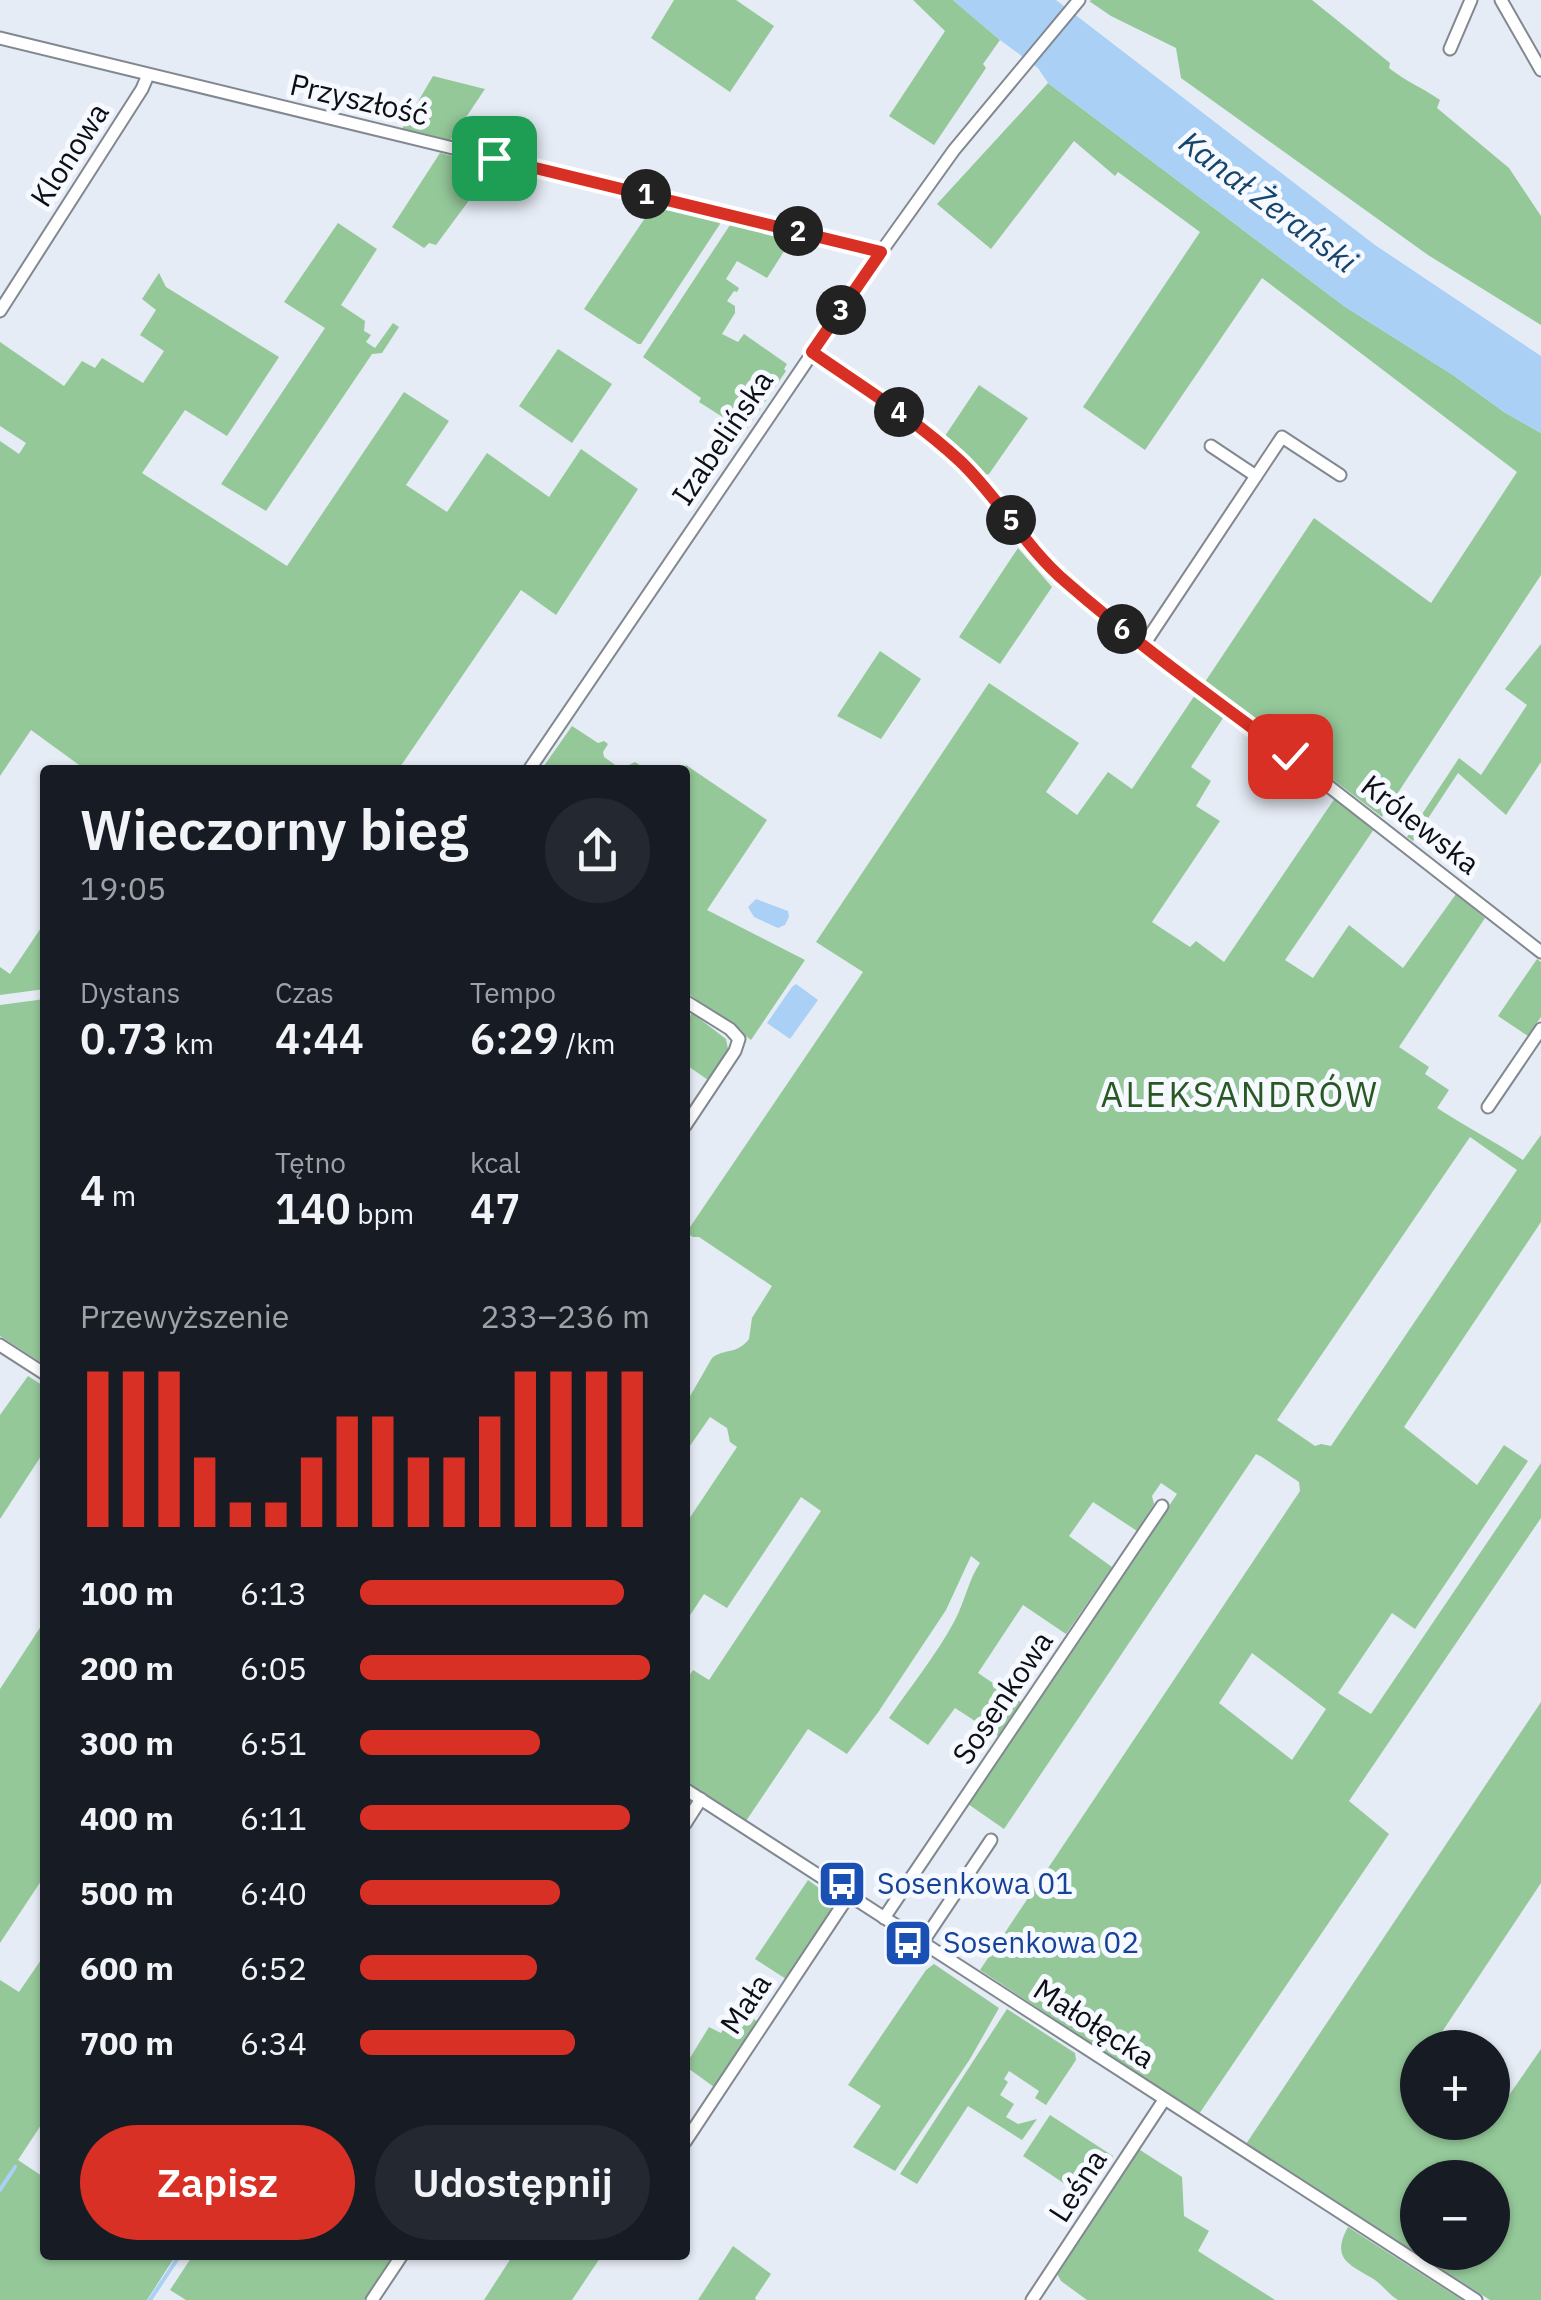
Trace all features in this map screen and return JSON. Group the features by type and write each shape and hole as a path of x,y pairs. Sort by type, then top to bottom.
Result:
{"street":[{"name":"Izabelińska","path":"532,765 881,252 954,150 1079,0"},
{"path":"1450,49 1472,0"},
{"path":"1502,0 1541,70"},
{"name":"Przyszłość","path":"0,38 881,252"},
{"name":"Klonowa","path":"0,311 148,75"},
{"name":"Królewska","path":"812,352 934,439 996,499 1058,575 1143,646 1541,952"},
{"path":"1143,646 1282,437 1340,475"},
{"path":"1210,446 1256,476"},
{"path":"690,1005 730,1029 739,1039 690,1118"},
{"path":"1488,1107 1541,1029"},
{"path":"0,1344 40,1371"},
{"name":"Sosenkowa","path":"884,1918 1162,1506"},
{"name":"Małołęcka","path":"690,1792 1476,2300"},
{"path":"690,1816 701,1799"},
{"path":"922,1943 990,1840"},
{"name":"Mała","path":"690,2134 849,1895"},
{"name":"Leśna","path":"1032,2300 1164,2100"},
{"path":"372,2300 399,2260"}],"green space":[{"path":"674,0 736,0 774,26 730,92 651,38"},
{"path":"913,0 953,0 1000,40 983,64 986,68 934,145 889,116 945,31"},
{"path":"1312,0 1390,63 1389,68 1440,100 1437,108 1509,168 1541,216 1541,325 1428,255 1181,78 1176,48 1111,16 1089,1"},
{"path":"433,76 485,89 450,141 402,129"},
{"path":"1048,83 1344,306 1541,433 1541,575 1382,817 1205,682 1314,518 1431,603 1517,472 1262,278 1145,450 1083,407 1200,232 1118,172 1115,176 1074,141 991,249 937,204"},
{"path":"440,153 487,165 488,169 436,245 429,243 424,248 392,227"},
{"path":"655,203 719,220 720,224 638,344 584,309"},
{"path":"737,222 784,233 790,242 767,278 737,261 726,279 739,288 727,301 735,306 735,313 722,334 738,342 744,334 787,364 737,443 724,435 732,423 643,357 730,225"},
{"path":"338,223 377,249 341,305 365,321 364,331 371,335 366,342 375,348 393,323 399,327 382,353 372,354 266,511 221,484 325,328 284,302"},
{"path":"159,273 166,287 279,357 227,436 185,410 142,473 287,566 404,392 449,421 406,485 447,512 487,453 549,497 581,449 638,489 556,615 521,590 401,765 79,765 31,730 0,776 0,441 19,454 26,443 0,426 0,342 64,386 82,361 95,368 102,358 143,383 164,351 140,335 156,310 142,299"},
{"path":"558,349 612,384 572,443 519,406"},
{"path":"979,385 1028,418 985,475 943,439"},
{"path":"1018,548 1052,587 1000,664 959,637"},
{"path":"1541,644 1541,762 1506,815 1458,773 1413,841 1407,837 1459,758 1481,775 1527,705 1505,689"},
{"path":"880,651 921,679 881,739 837,716"},
{"path":"989,683 1079,743 1046,792 1077,815 1108,772 1132,789 1195,695 1225,715 1191,767 1211,781 1196,806 1220,821 1152,922 1190,947 1196,941 1224,962 1335,798 1374,829 1285,960 1313,978 1349,925 1403,968 1456,894 1485,918 1399,1047 1429,1067 1425,1074 1449,1090 1437,1108 1448,1115 1523,1160 1541,1135 1541,1222 1404,1427 1477,1485 1504,1445 1528,1461 1415,1629 1392,1613 1338,1693 1371,1714 1541,1463 1541,1518 1349,1801 1389,1834 1199,2114 980,1970 1300,1491 1299,1482 1262,1457 1256,1454 1004,1829 968,1804 1177,1494 1161,1483 1152,1496 1154,1504 1137,1531 1093,1502 1069,1536 1112,1567 1066,1634 1023,1605 978,1673 1021,1702 998,1736 955,1708 928,1745 889,1718 955,1620 980,1563 971,1556 946,1610 847,1754 808,1729 746,1821 690,1785 690,1674 693,1670 709,1680 821,1511 801,1497 727,1608 704,1594 690,1615 690,1518 737,1447 730,1442 727,1428 710,1417 690,1446 690,1396 712,1358 740,1347 749,1339 752,1318 772,1286 699,1237 690,1235 690,1227 863,972 816,942","holes":["1470,1137 1517,1170 1331,1446 1315,1446 1277,1420","1252,1653 1326,1709 1292,1760 1219,1703"]},
{"path":"572,726 598,743 608,744 604,757 615,765 545,765"},
{"path":"690,768 767,820 707,910 805,960 751,1040 690,995"},
{"path":"40,929 40,990 0,995 0,967 10,974"},
{"path":"1537,959 1541,962 1541,1017 1528,1036 1498,1016"},
{"path":"40,1000 40,1362 0,1336 0,1005"},
{"path":"692,1013 726,1039 728,1049 708,1080 690,1067"},
{"path":"28,1376 40,1384 40,1458 0,1519 0,1415"},
{"path":"40,1628 40,1883 0,1943 0,1689"},
{"path":"1541,1702 1541,1883 1443,2030 1400,2030 1400,2140 1510,2140 1510,2094 1541,2049 1541,2300 1490,2300 1443,2270 1510,2270 1510,2160 1400,2160 1400,2242 1246,2144"},
{"path":"808,1880 837,1901 786,1979 755,1959"},
{"path":"40,1961 40,2127 18,2160 40,2175 40,2260 173,2260 147,2300 0,2300 0,1980 19,1992"},
{"path":"934,1964 999,2008 895,2171 853,2147 881,2106 848,2085 926,1970"},
{"path":"737,2008 758,2022 714,2087 690,2070 690,2058 709,2027 721,2033"},
{"path":"1007,2009 1075,2053 1076,2060 1046,2105 1035,2098 1039,2091 1009,2071 1000,2095 1014,2104 1006,2117 1018,2124 1037,2119 1022,2140 968,2106 917,2184 900,2174"},
{"path":"1050,2115 1113,2156 1086,2198 1023,2156"},
{"path":"1137,2148 1182,2177 1184,2216 1209,2231 1198,2251 1275,2300 1087,2300 1061,2281 1056,2272"},
{"path":"1348,2227 1400,2260 1400,2270 1415,2270 1462,2300 1398,2300 1345,2259 1343,2238"},
{"path":"733,2246 771,2274 756,2300 698,2300"},
{"path":"190,2260 390,2260 364,2300 186,2300 170,2290"},
{"path":"510,2260 599,2260 572,2300 484,2300"}],"water":[{"name":"Kanał Żerański","path":"953,0 1056,0 1375,245 1541,356 1541,433 1344,306 1048,83 1038,68"},
{"path":"756,899 788,911 785,925 778,928 754,917 748,907"},
{"path":"796,984 818,1000 790,1039 767,1023"}],"waterway":[{"path":"0,2190 15,2167"},
{"path":"150,2300 177,2260"}],"place":[{"name":"Sosenkowa 01","path":"842,1884"},
{"name":"Sosenkowa 02","path":"908,1943"}],"district":[{"name":"ALEKSANDRÓW","path":"1240,1095"}],"route":[{"path":"494,158 881,252 812,352 925,430 996,499 1064,581 1143,646 1290,756"}]}
